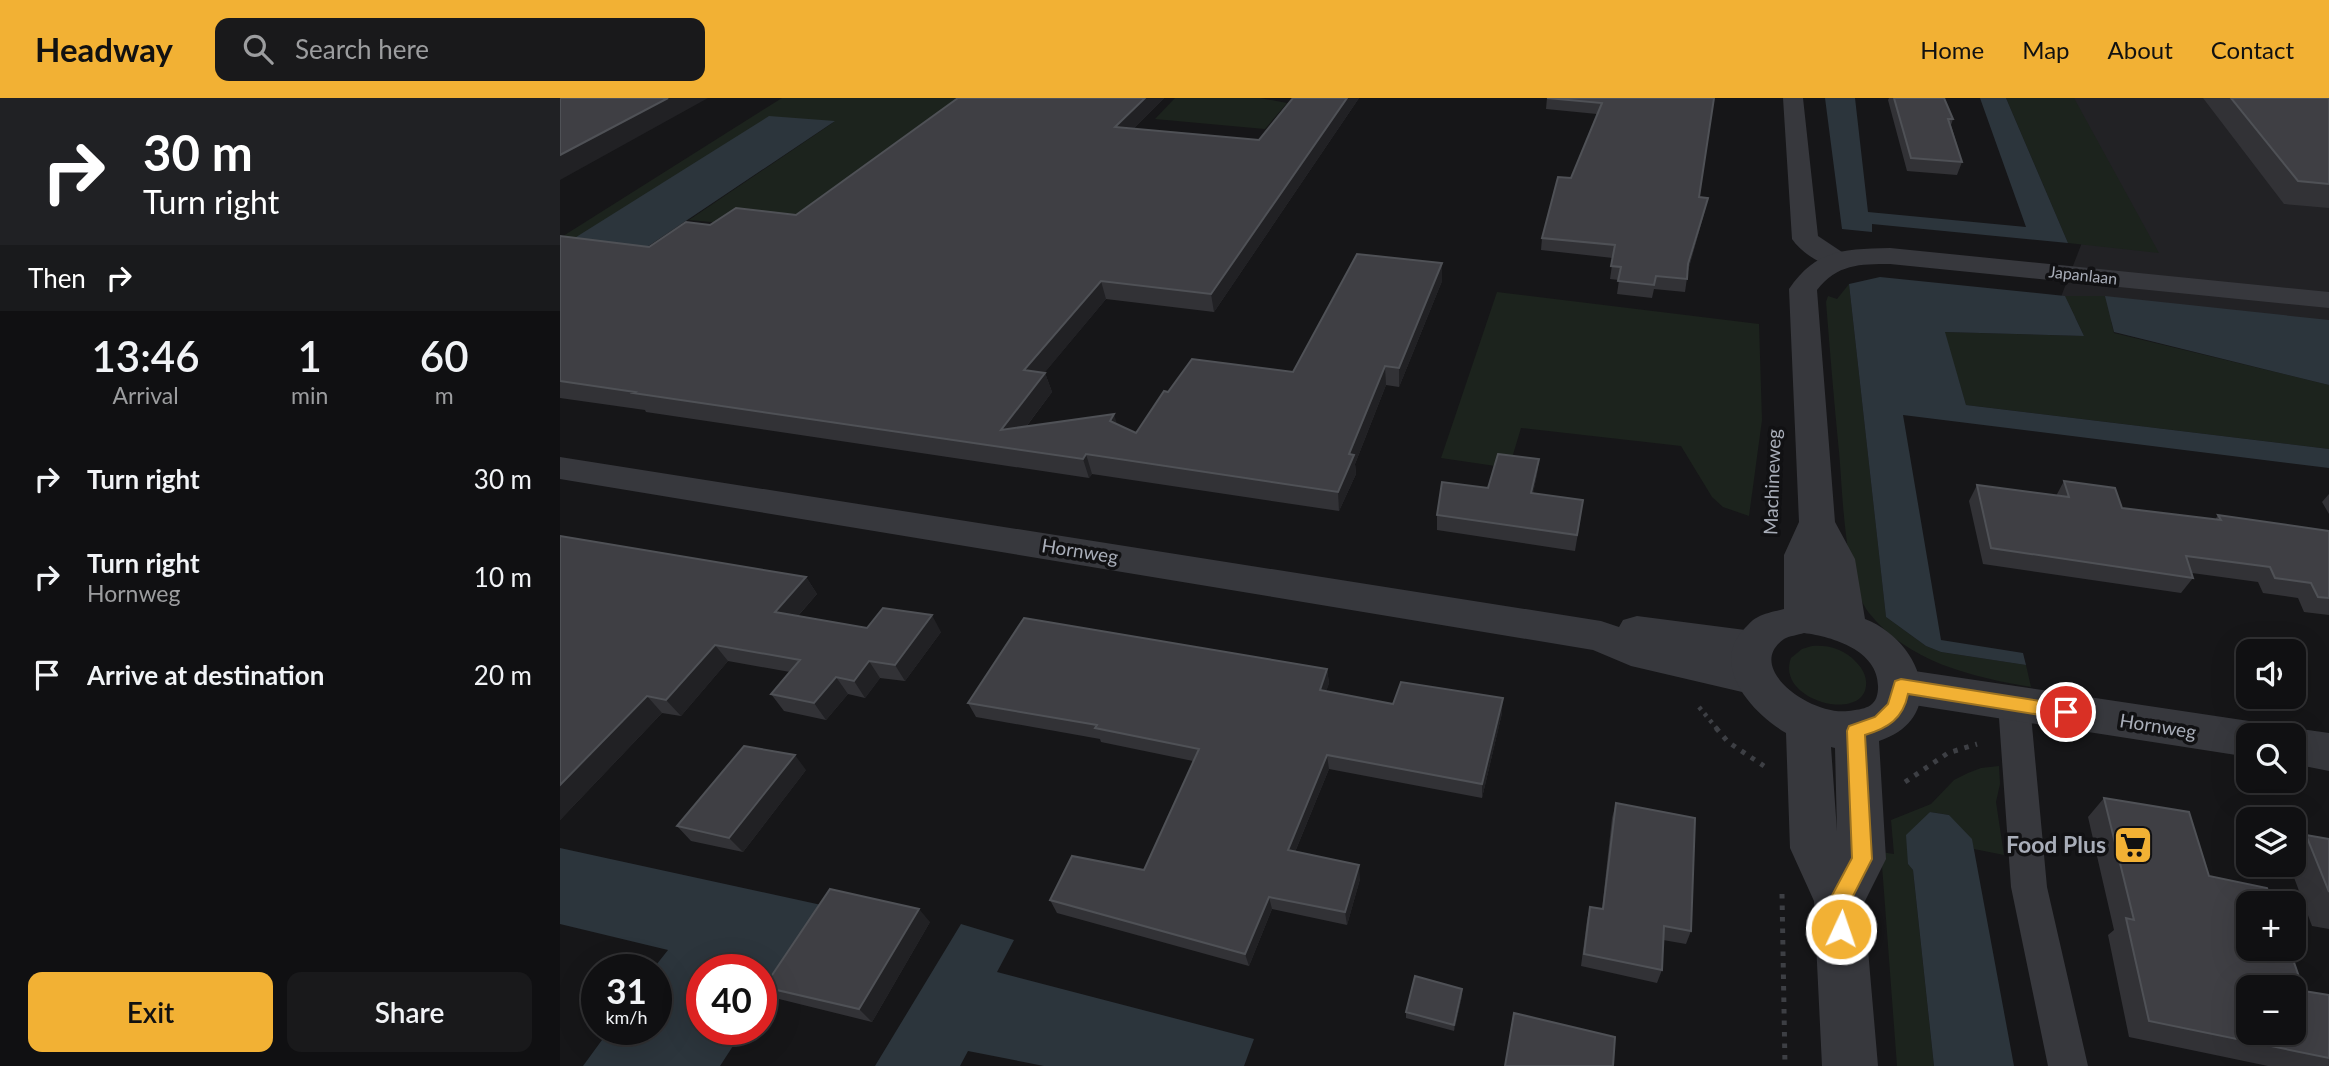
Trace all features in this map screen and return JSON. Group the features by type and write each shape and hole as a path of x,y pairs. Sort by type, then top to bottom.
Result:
{"street":[{"path":"1793,98 1805,239 1836,260"},
{"name":"Japanlaan","path":"1836,260 1890,256 2329,300"},
{"name":"Machineweg","path":"1836,260 1821,266 1803,289 1817,522 1836,559 1846,626"},
{"name":"Hornweg","path":"560,468 1601,636 1687,679 1754,663"},
{"name":"Machineweg","path":"1804,618 1803,555 1817,522"},
{"path":"1804,618 1846,626 1867,636 1885,651 1896,668 1901,686 1896,707 1881,723 1856,731 1832,731 1808,725 1784,713 1766,697 1754,663 1760,635 1786,620 1804,618"},
{"name":"Hornweg","path":"1601,636 1630,631 1687,636 1754,663"},
{"name":"Hornweg","path":"1901,686 2236,738"},
{"path":"1808,725 1814,848 1839,901 1850,1066"},
{"path":"1839,901 1862,859 1856,731"},
{"path":"2306,748 2329,752"}],"lane":[{"path":"2014,704 2029,887 2068,1066"}],"path":[{"path":"1687,679 1714,728 1728,742 1764,766 1764,778"},
{"path":"1780,881 1785,1066"}],"shaded area":[{"path":"782,98 979,98 801,230 689,220 834,122 573,239 560,238"},
{"path":"1175,98 1260,98 1287,103 1265,129 1155,119"},
{"path":"1825,98 1855,98 1868,212 2026,227 1980,98 2006,98 2068,243 1872,224 1872,232 1842,229"},
{"path":"2006,98 2074,98 2159,253 2068,243"},
{"path":"2036,98 2329,98 2329,347 2054,315 2088,227"},
{"path":"769,116 835,121 647,247 573,239"},
{"path":"1880,277 2065,296 2084,336 1945,332 1966,405 2329,449 2329,468 1903,415 1941,640 2023,653 2026,665 1941,652 1926,646 1886,617 1849,284"},
{"path":"1849,284 1886,617 1926,646 1941,652 2026,665 2031,687 1964,672 1922,655 1885,630 1869,613 1861,598 1854,580 1846,536 1826,302 1828,296 1837,299"},
{"path":"1497,292 1759,324 1762,420 1749,516 1723,507 1712,497 1681,446 1521,428 1509,468 1441,458"},
{"path":"2065,296 2105,296 2114,333 2329,385 2329,449 1966,405 1944,332 2084,336"},
{"path":"2105,296 2329,320 2329,385 2114,332"},
{"path":"1812,646 1836,649 1856,662 1866,679 1861,697 1850,703 1821,702 1795,685 1789,673 1791,658 1802,649"},
{"path":"1999,766 2000,784 1996,802 2004,855 1974,849 1970,838 1949,815 1930,812 1908,864 1913,870 1934,1066 1897,1066 1881,852 1894,854 1891,820 1931,804 1954,780 1968,773"},
{"path":"1930,812 1949,815 1972,839 2014,1066 1934,1066 1913,870 1908,864 1906,835"},
{"path":"560,848 826,906 777,980 777,954 686,954 686,1045 734,1045 720,1066 583,1066 598,1045 672,1045 672,954 665,954 668,950 560,924"},
{"path":"961,924 1014,940 997,972 1254,1039 1244,1066 1044,1066 968,1051 960,1066 875,1066"}],"building":[{"path":"560,98 668,98 560,155"},
{"path":"958,98 1145,98 1115,127 1259,140 1293,98 1347,98 1211,294 1101,281 1024,370 1045,373 1001,430 1114,414 1110,421 1136,433 1164,391 1168,392 1192,359 1293,372 1357,254 1442,263 1399,368 1385,366 1349,454 1354,455 1338,492 1086,454 1083,459 560,381 560,236 649,247 686,222 710,225 736,208 796,215"},
{"path":"1547,98 1714,98 1699,197 1708,198 1688,264 1687,279 1656,276 1654,285 1618,281 1621,267 1611,266 1615,245 1542,238 1558,177 1571,178 1602,103"},
{"path":"1894,98 1944,98 1953,119 1948,119 1962,162 1911,158"},
{"path":"2231,98 2329,98 2329,184 2298,181"},
{"path":"1498,454 1539,459 1531,493 1583,500 1577,535 1437,515 1442,482 1488,488"},
{"path":"2064,481 2115,488 2122,508 2221,520 2218,515 2329,531 2329,598 2318,597 2311,583 2275,578 2270,567 2186,556 2193,578 1991,548 1977,485 2069,497"},
{"path":"560,536 806,577 775,612 867,628 883,608 932,615 895,665 869,661 854,681 836,677 814,703 771,694 800,660 715,645 666,700 647,696 560,785"},
{"path":"1024,618 1327,669 1320,690 1393,704 1401,682 1503,698 1482,784 1327,755 1288,850 1359,865 1345,912 1269,897 1245,954 1050,900 1072,856 1144,870 1199,749 1095,728 1097,725 968,703"},
{"path":"744,746 795,755 729,838 677,826"},
{"path":"2104,798 2189,812 2209,876 2267,888 2268,891 2236,891 2236,961 2294,961 2298,975 2236,975 2236,1039 2149,1021 2126,918 2134,920"},
{"path":"1616,803 1695,818 1691,931 1664,926 1662,970 1584,954 1590,907 1603,909"},
{"path":"2306,835 2329,839 2329,892"},
{"path":"830,889 919,909 859,1009 777,990 777,968"},
{"path":"1415,976 1462,989 1454,1025 1406,1012"},
{"path":"2306,991 2329,995 2329,1058 2266,1045 2306,1045"},
{"path":"1514,1013 1615,1037 1613,1066 1505,1066"}],"place":[{"name":"Food Plus","path":"2133,845"}],"route":[{"path":"1841,929 1839,901 1862,859 1856,731 1881,723 1896,707 1901,686 2066,712"}]}
